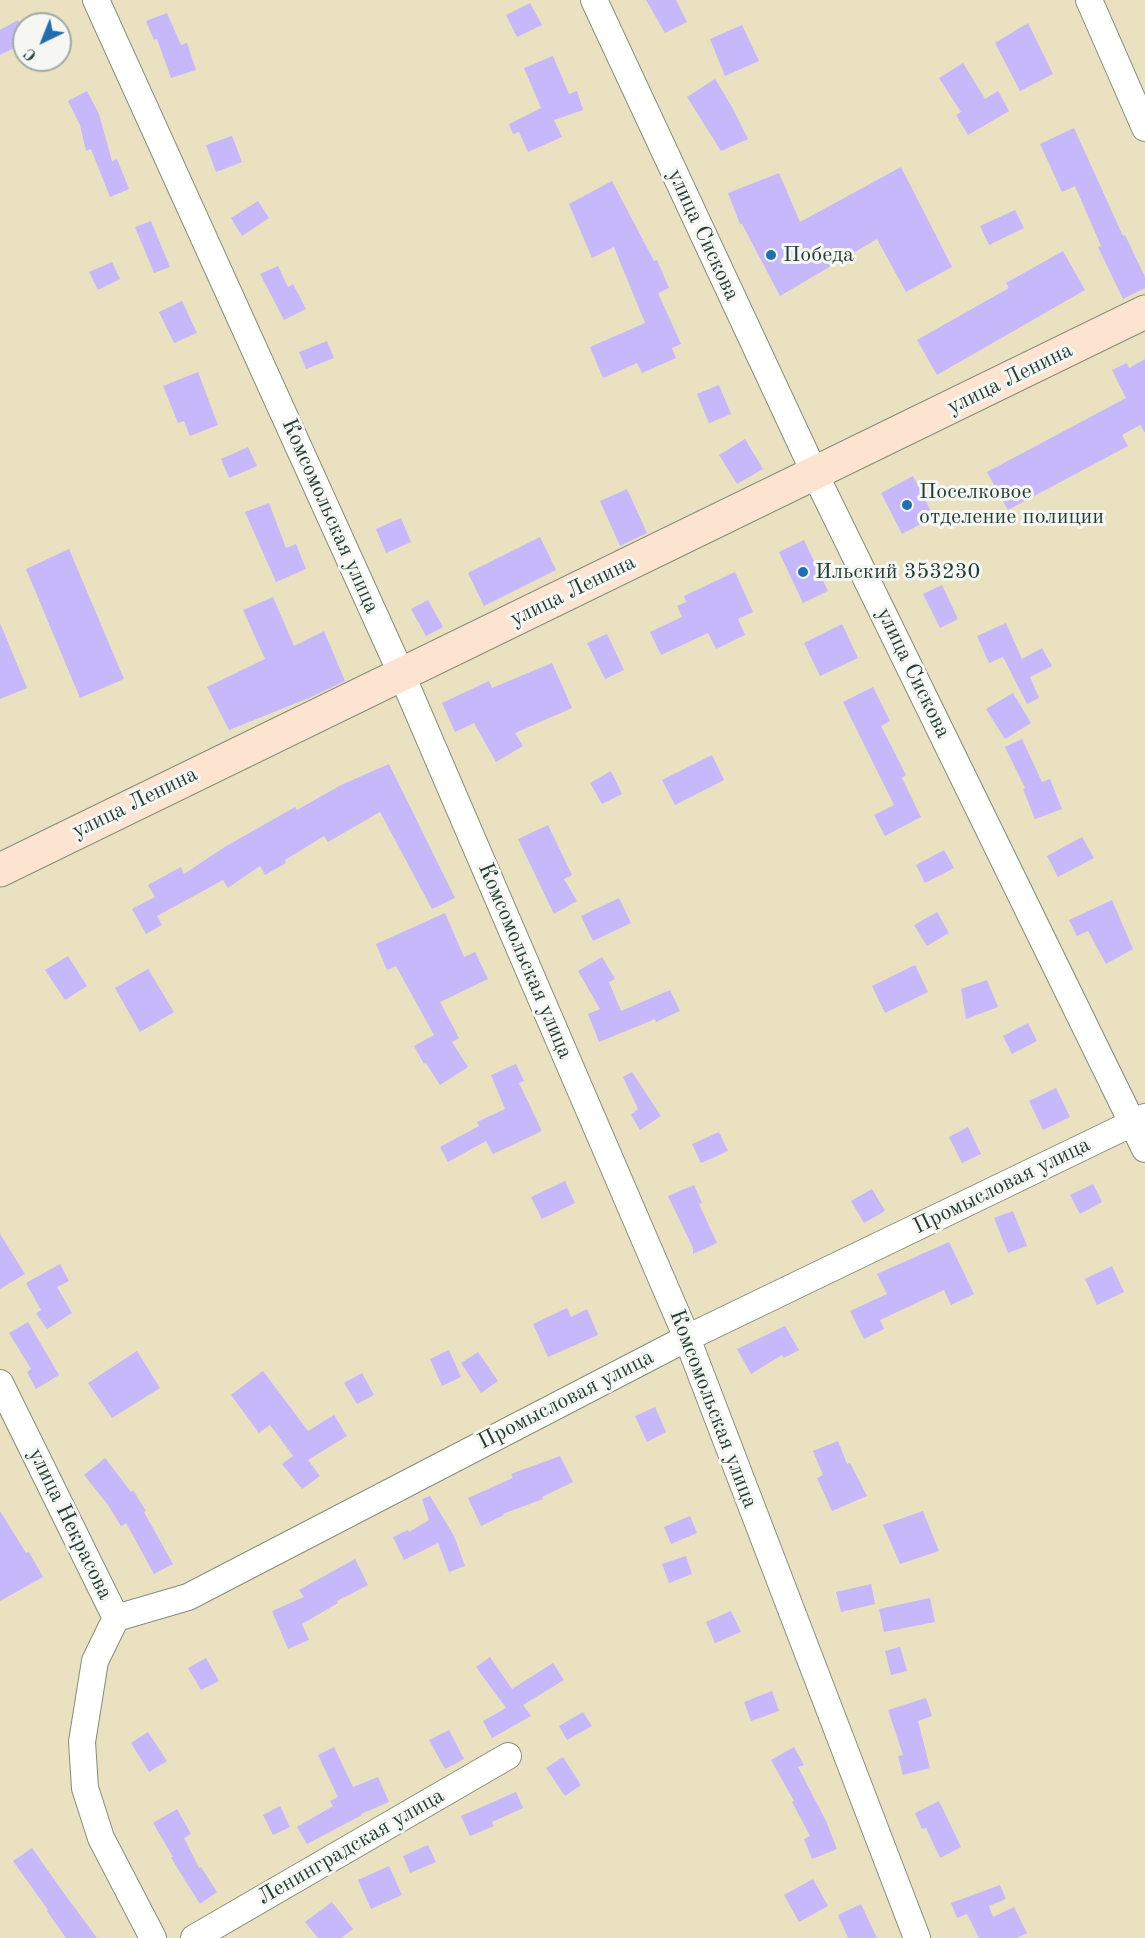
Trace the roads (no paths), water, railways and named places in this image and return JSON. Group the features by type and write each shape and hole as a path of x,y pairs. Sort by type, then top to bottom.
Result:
{"street":[{"name":"Комсомольская улица","path":"96,0 401,673 687,1338 917,1938"},
{"name":"улица Сискова","path":"594,0 815,474 1139,1120 1145,1149"},
{"path":"1089,0 1145,128"},
{"name":"улица Ленина","path":"0,870 1145,312"},
{"name":"Промысловая улица","path":"116,1618 188,1597 687,1338 1139,1120"},
{"name":"улица Некрасова","path":"0,1383 116,1618 95,1661 82,1742 85,1788 101,1838 153,1938"},
{"name":"Ленинградская улица","path":"194,1938 508,1756"}],"place":[{"name":"Победа","path":"771,255"},
{"name":"Поселковое отделение полиции","path":"907,505"},
{"name":"Ильский 353230","path":"803,572"}]}
